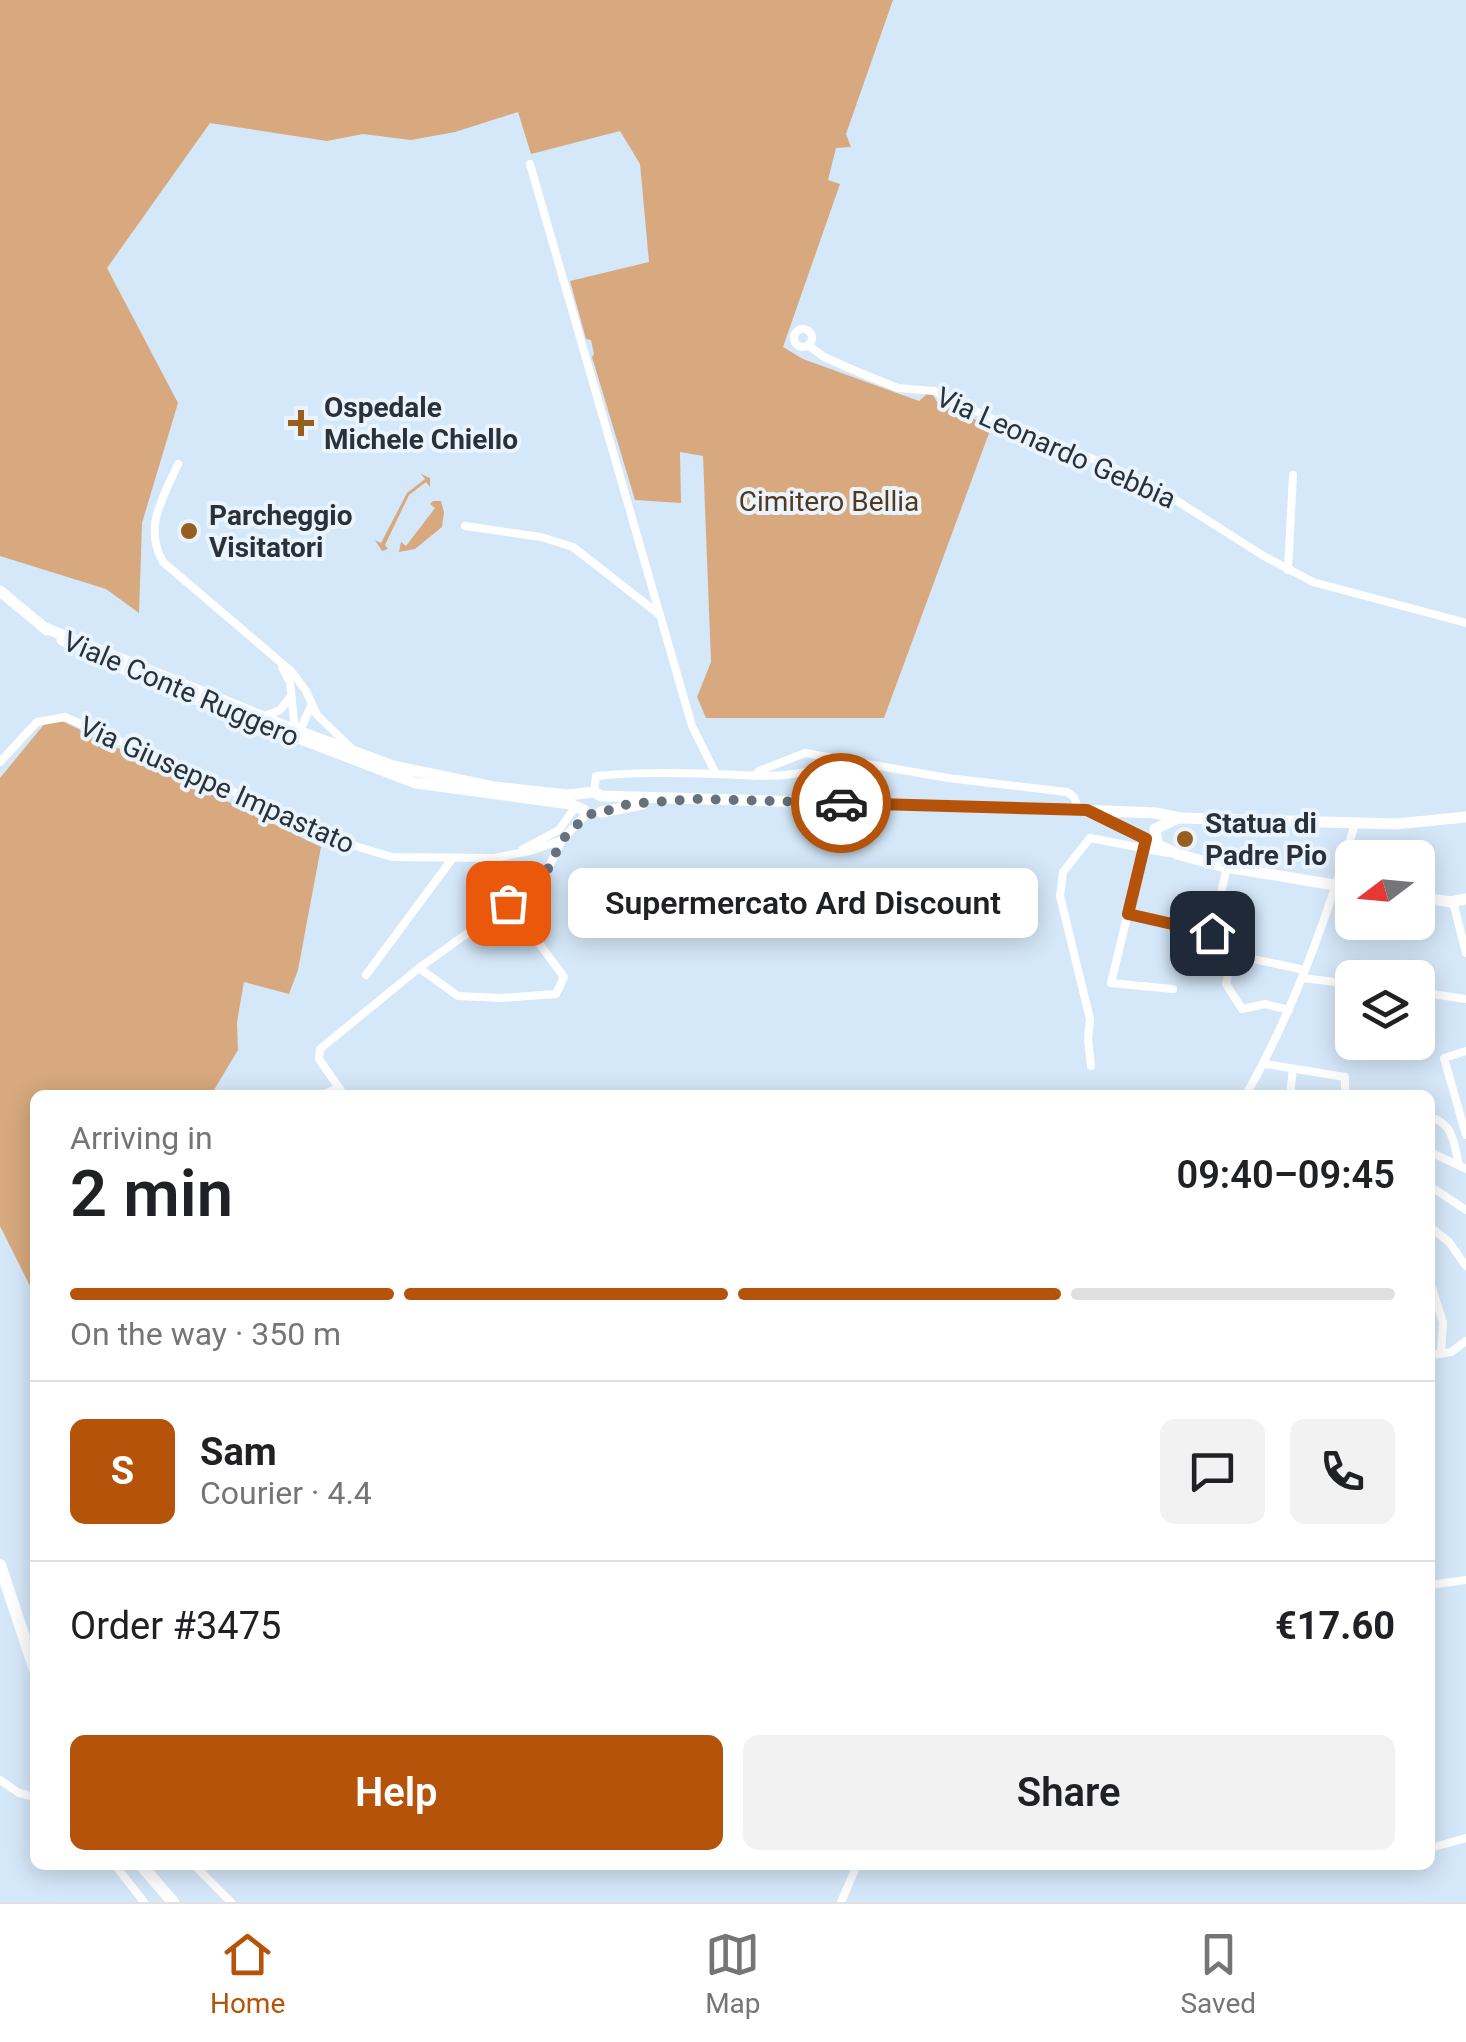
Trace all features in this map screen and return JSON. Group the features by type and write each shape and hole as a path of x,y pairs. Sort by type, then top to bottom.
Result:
{"main road":[{"path":"0,591 43,627"},
{"name":"Viale Conte Ruggero","path":"43,627 74,648 374,769 440,788 589,803"},
{"name":"Viale Conte Ruggero","path":"43,627 357,753 427,775 589,803"},
{"path":"589,803 697,799 1083,810 1180,818 1355,824 1466,817"},
{"path":"1083,810 1148,844 1177,854 1335,886"},
{"path":"1148,844 1155,829 1180,818"},
{"path":"1435,900 1466,902"},
{"path":"0,1565 30,1655"},
{"path":"144,1870 173,1902"}],"street":[{"path":"530,164 692,726 716,774"},
{"name":"Via Leonardo Gebbia","path":"808,345 858,372 898,388 934,391 1152,485 1288,570 1352,595 1466,624"},
{"path":"178,464 154,520 152,532 157,552 168,569 301,682 324,724 357,753"},
{"path":"1288,570 1293,475"},
{"path":"465,526 541,537 574,547 660,615"},
{"path":"276,658 290,682 298,735 374,769"},
{"path":"163,686 187,691 288,731 302,726 309,715 310,702"},
{"path":"262,716 280,710 291,696"},
{"name":"Via Giuseppe Impastato","path":"0,762 37,722 65,717 268,807 328,838 392,857 452,860 509,855"},
{"path":"754,776 805,753 991,784 1067,792 1083,810"},
{"path":"340,1090 319,1059 320,1050 419,968 543,879 562,840 589,803 596,776 716,774 777,778 804,774 837,760"},
{"path":"509,855 551,836 589,803"},
{"path":"1350,840 1355,824"},
{"path":"1092,1066 1090,1018 1060,896 1067,864 1090,838 1148,844 1111,983 1173,989"},
{"path":"509,855 562,840"},
{"path":"366,975 452,860"},
{"path":"1128,914 1212,933 1227,867"},
{"path":"1249,1090 1289,1010 1335,889"},
{"path":"1451,902 1466,953"},
{"path":"419,968 458,996 556,994 564,976 508,903"},
{"path":"1225,953 1335,981"},
{"path":"1229,970 1226,984 1242,1009 1264,1004 1289,1010"},
{"path":"1435,994 1466,999"},
{"path":"1466,1051 1444,1058 1466,1136"},
{"path":"1265,1064 1344,1077 1345,1090"},
{"path":"1291,1090 1293,1070"},
{"path":"1435,1119 1448,1128 1462,1166"},
{"path":"1435,1154 1462,1166"},
{"path":"1435,1189 1466,1210"},
{"path":"1435,1231 1449,1242 1466,1266"},
{"path":"1435,1297 1443,1322 1441,1354"},
{"path":"1435,1355 1450,1352 1466,1341"},
{"path":"1435,1584 1466,1580"},
{"path":"0,1780 30,1795"},
{"path":"1435,1847 1466,1838"},
{"path":"119,1870 142,1901"},
{"path":"199,1870 231,1902"},
{"path":"841,1902 855,1870"}],"green space":[{"name":"Cimitero Bellia","path":"0,0 893,0 846,134 851,147 836,148 828,180 840,184 783,347 803,359 919,401 928,393 937,402 956,408 955,413 992,425 884,718 706,718 697,697 711,662 703,456 680,452 681,503 635,500 592,357 591,340 586,339 570,281 649,262 640,164 620,131 531,154 518,112 455,132 411,140 363,134 327,141 210,123 107,268 178,403 142,523 139,613 106,589 0,556"},
{"path":"421,474 430,478 430,487 426,482 409,495 385,545 388,549 382,551 375,540 381,543 407,493 425,479"},
{"path":"441,501 442,527 415,549 399,552 401,542 406,546 435,508 430,504"},
{"path":"62,721 321,847 298,970 289,994 244,982 237,1022 238,1050 214,1090 30,1090 30,1286 0,1226 0,778 46,722"}],"way so far":[{"path":"508,903 543,879 562,840 588,814 628,804 697,799 841,803"}],"place":[{"name":"Ospedale Michele Chiello","path":"301,423"},
{"name":"Parcheggio Visitatori","path":"189,531"},
{"name":"Statua di Padre Pio","path":"1185,839"},
{"name":"Supermercato Ard Discount","path":"508,903"}],"route":[{"path":"841,803 1087,810 1146,839 1128,914 1212,933"}]}
